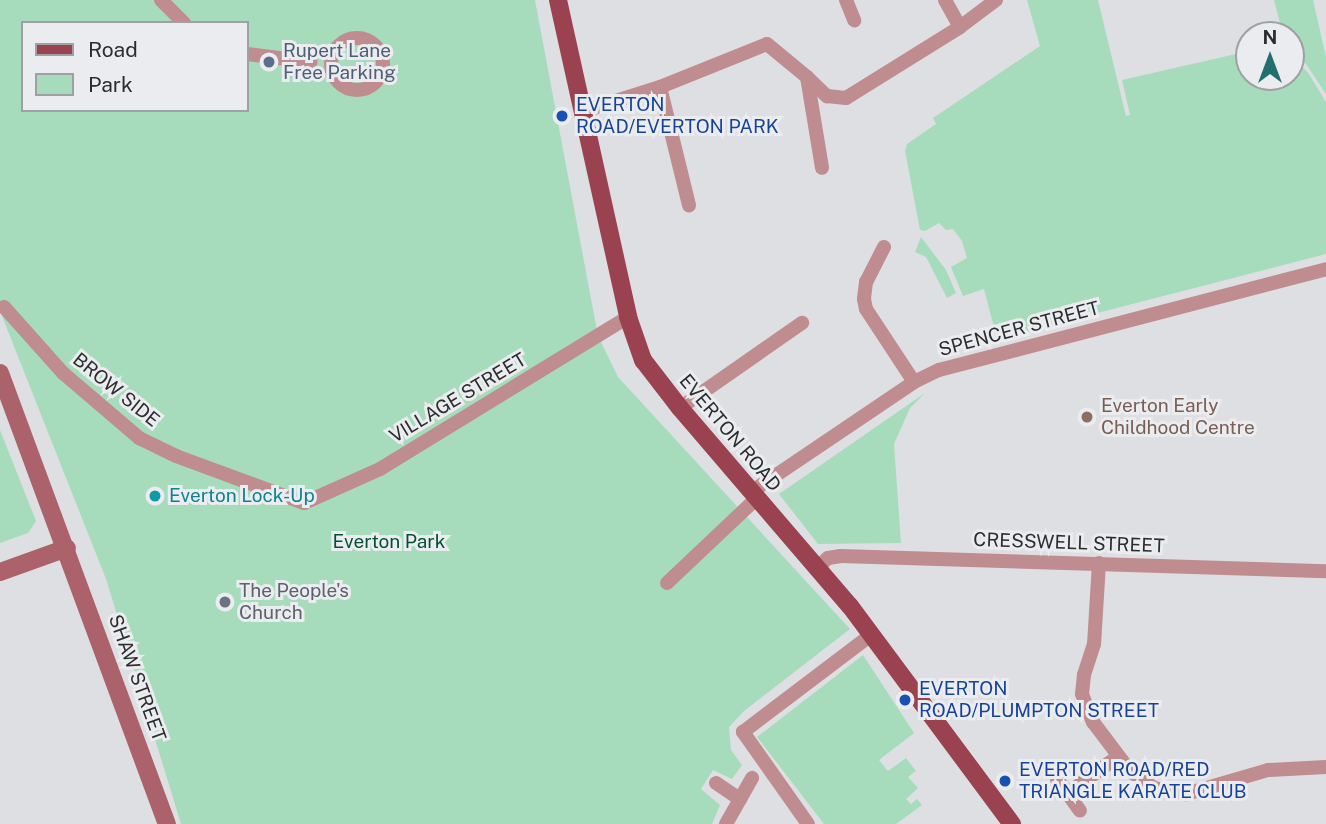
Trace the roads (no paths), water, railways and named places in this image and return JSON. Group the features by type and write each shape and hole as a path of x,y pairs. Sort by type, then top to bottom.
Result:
{"main road":[{"name":"EVERTON ROAD","path":"558,0 628,317 643,360 680,408 872,634 1012,824"}],"street":[{"path":"161,0 182,21"},
{"path":"846,0 854,20"},
{"path":"945,0 960,27"},
{"path":"581,112 660,87 767,44 827,96 846,98 960,27 996,0"},
{"path":"248,54 310,62 331,72 342,85 359,90 380,77 383,61 377,47 363,38 341,43 331,55 310,62"},
{"path":"331,55 331,72"},
{"path":"807,77 822,168"},
{"path":"660,87 690,205"},
{"path":"884,247 866,282 866,309 915,383"},
{"name":"SPENCER STREET","path":"667,583 754,495 915,383 939,370 1326,269"},
{"name":"BROW SIDE","path":"4,307 63,373 139,438 176,456 304,503"},
{"name":"VILLAGE STREET","path":"304,503 380,469 628,317"},
{"path":"680,408 803,323"},
{"name":"SHAW STREET","path":"0,373 167,824"},
{"path":"0,572 67,548"},
{"name":"CRESSWELL STREET","path":"816,569 828,558 841,556 1326,571"},
{"path":"1099,563 1094,644 1084,675 1082,694 1087,713 1117,757 1144,782 1175,794 1197,793 1268,770 1326,766"},
{"path":"808,824 744,732 872,634"},
{"path":"1067,794 1117,757"},
{"path":"726,824 752,778"},
{"path":"1057,779 1080,811"},
{"path":"716,783 740,799"}],"place":[{"name":"Rupert Lane Free Parking","path":"269,62"},
{"name":"EVERTON ROAD/EVERTON PARK","path":"562,116"},
{"name":"Everton Early Childhood Centre","path":"1087,417"},
{"name":"Everton Lock-Up","path":"155,496"},
{"name":"The People's Church","path":"225,602"},
{"name":"EVERTON ROAD/PLUMPTON STREET","path":"905,700"},
{"name":"EVERTON ROAD/RED TRIANGLE KARATE CLUB","path":"1005,781"}],"park label":[{"name":"Everton Park","path":"389,542"}]}
